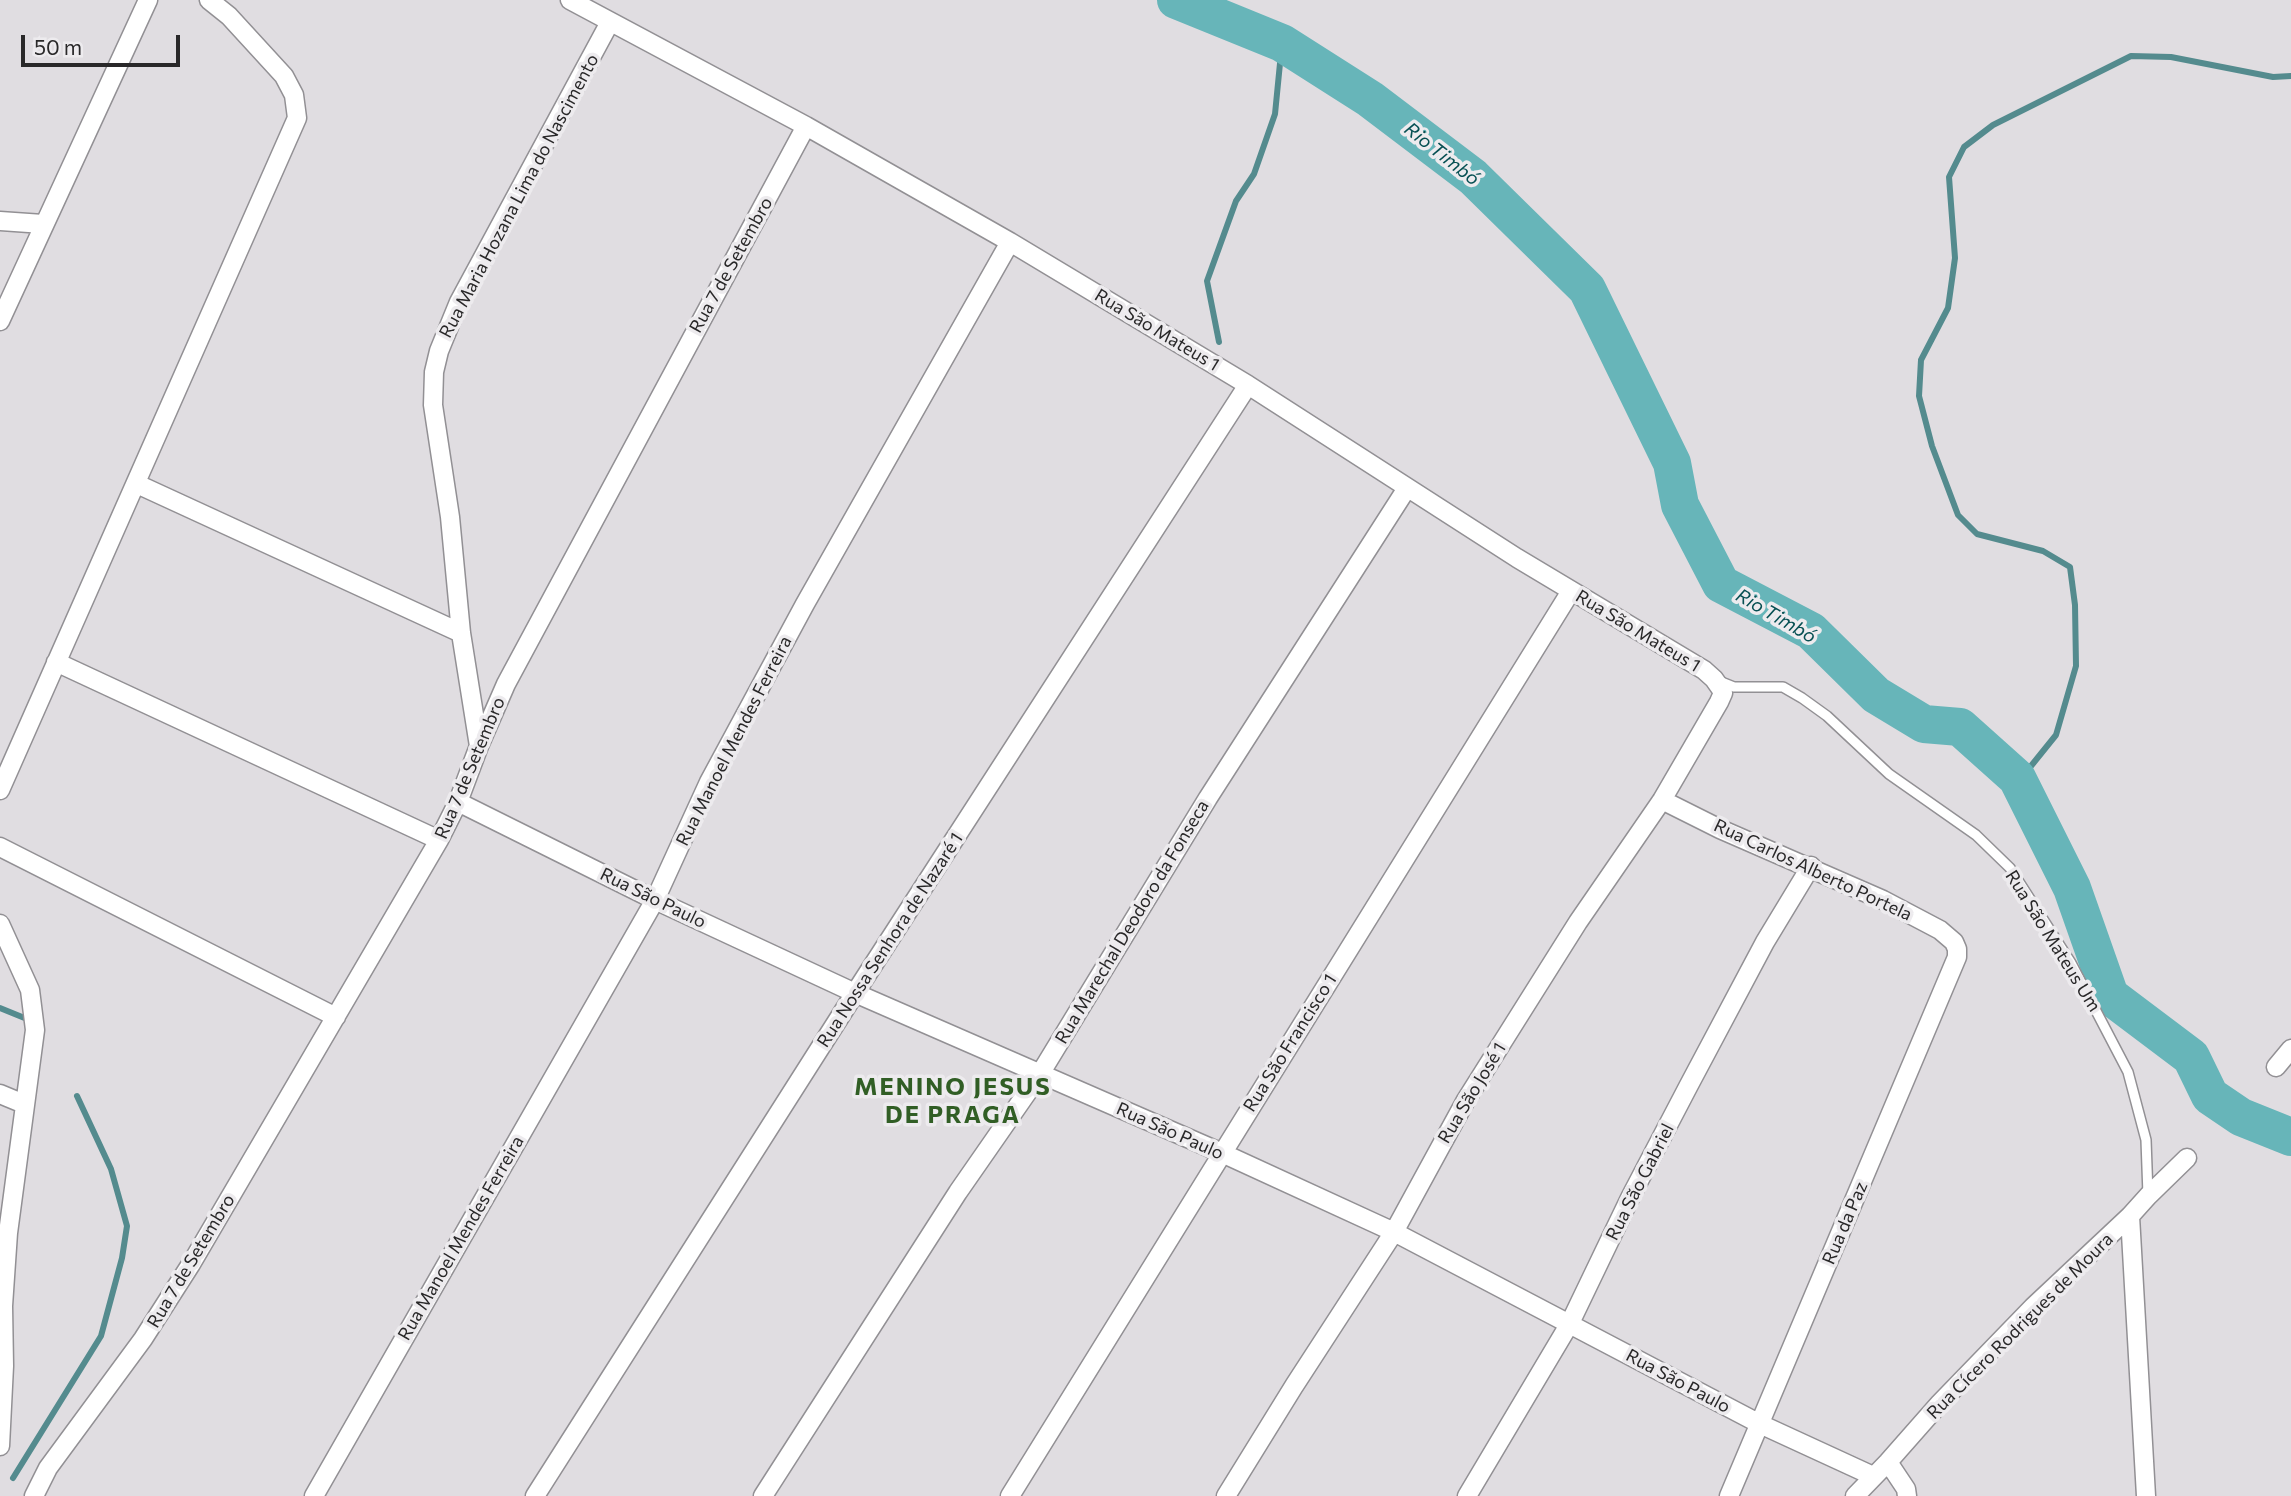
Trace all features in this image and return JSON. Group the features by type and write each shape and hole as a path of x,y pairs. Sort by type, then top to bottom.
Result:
{"street":[{"path":"0,321 148,0"},
{"path":"0,790 297,118 294,95 284,76 256,44 209,0"},
{"name":"Rua São Mateus 1","path":"569,0 806,126 1010,242 1248,385 1571,591 1704,670 1719,686"},
{"name":"Rua Maria Hozana Lima do Nascimento","path":"478,746 461,633 450,517 433,405 434,372 439,351 460,302 610,22"},
{"name":"Rua 7 de Setembro","path":"34,1496 47,1468 143,1339 191,1264 439,840 458,802 478,746 506,684 806,126"},
{"path":"0,221 43,224"},
{"name":"Rua Manoel Mendes Ferreira","path":"314,1496 655,900 709,782 805,604 1010,242"},
{"name":"Rua Nossa Senhora de Nazaré 1","path":"536,1496 855,993 1248,385"},
{"path":"137,484 461,633"},
{"name":"Rua Marechal Deodoro da Fonseca","path":"763,1496 958,1192 1040,1074 1208,798 1407,488"},
{"name":"Rua São Francisco 1","path":"1010,1496 1571,591"},
{"path":"57,662 439,840"},
{"name":"Rua São José 1","path":"1226,1496 1394,1232 1466,1100 1578,922 1662,800 1697,741 1719,686"},
{"name":"Rua Carlos Alberto Portela","path":"1662,800 1720,829 1811,866 1883,900 1940,930 1954,942 1956,949"},
{"name":"Rua São Paulo","path":"458,802 655,900 855,993 1222,1153 1394,1232 1760,1424 1873,1476"},
{"path":"0,847 335,1017"},
{"name":"Rua São Gabriel","path":"1467,1496 1570,1323 1631,1196 1689,1085 1765,942 1811,866"},
{"path":"0,925 30,990 35,1031 12,1191 1,1306 4,1366 0,1446"},
{"name":"Rua da Paz","path":"1729,1496 1957,957 1956,949"},
{"path":"2276,1067 2291,1049"},
{"path":"0,1094 24,1104"},
{"name":"Rua Cícero Rodrigues de Moura","path":"1855,1496 2033,1307 2187,1158"},
{"path":"2130,1216 2146,1496"},
{"path":"1888,1462 1906,1489 1907,1496"}],"lane":[{"name":"Rua São Mateus Um","path":"1719,686 1783,687 1802,698 1827,716 1889,774 1976,835 2010,868 2071,963 2128,1072 2146,1140 2148,1196"}],"waterway":[{"name":"Rio Timbó","path":"1176,0 1282,43 1370,99 1473,177 1587,289 1672,463 1680,505 1721,584 1811,631 1876,695 1924,724 1960,727 2017,778 2072,888 2110,996 2191,1057 2210,1096 2241,1117 2291,1137"},
{"path":"1219,342 1207,281 1236,201 1254,174 1275,114 1282,43"},
{"path":"2017,778 2031,766 2056,735 2076,666 2075,605 2070,567 2043,551 1977,534 1958,515 1932,446 1919,396 1921,360 1948,308 1955,258 1949,177 1964,147 1993,125 2131,56 2171,57 2273,77 2291,76"},
{"path":"0,1008 27,1019"},
{"path":"13,1478 101,1336 122,1258 127,1226 111,1169 77,1096"}],"district":[{"name":"MENINO JESUS DE PRAGA","path":"953,1101"}]}
